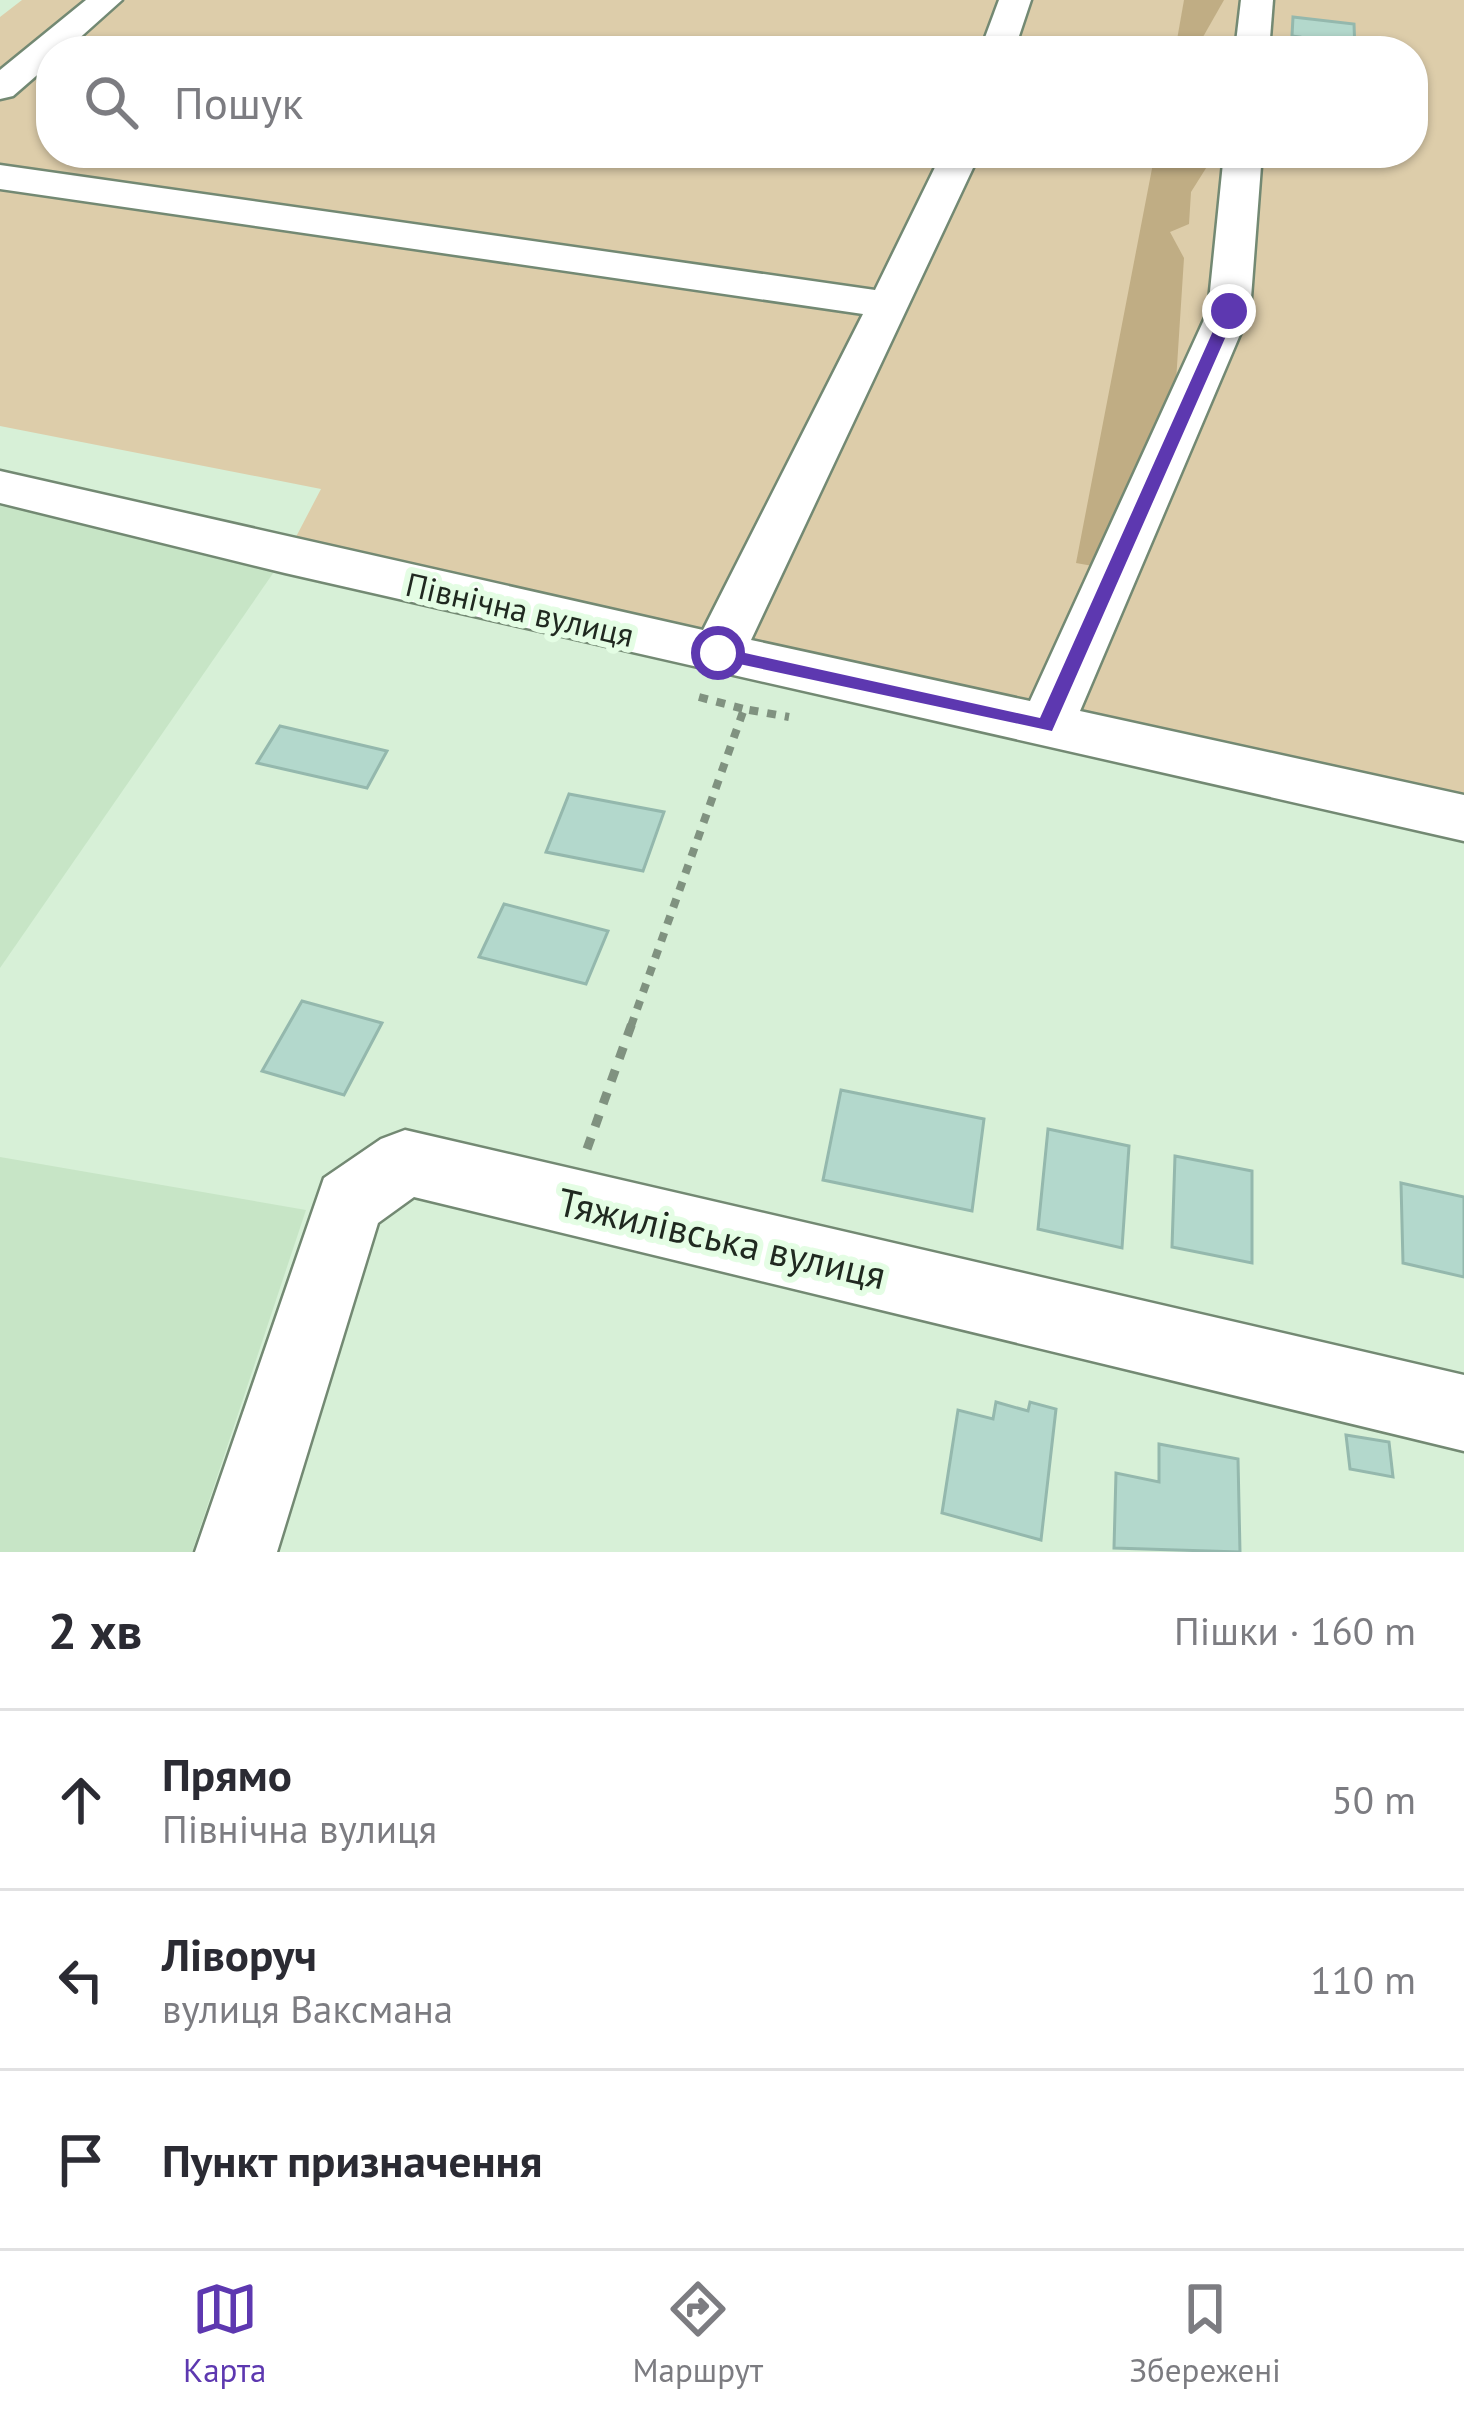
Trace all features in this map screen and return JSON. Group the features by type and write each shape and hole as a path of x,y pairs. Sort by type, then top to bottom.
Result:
{"street":[{"path":"63,36 106,0"},
{"path":"1002,36 1015,0"},
{"path":"1253,36 1257,0"},
{"path":"0,88 36,58"},
{"path":"718,653 954,168"},
{"path":"1046,726 1229,311 1243,168"},
{"path":"0,177 889,305"},
{"name":"Північна вулиця","path":"0,488 1464,818"},
{"name":"Тяжилівська вулиця","path":"236,1552 349,1202 405,1162 1464,1413"}],"path":[{"path":"569,1202 744,709 791,718"}],"shaded area":[{"path":"22,0 1464,0 1464,818 286,556 321,489 0,426 0,17"},
{"path":"1184,0 1224,0 1204,36 1178,36"},
{"path":"1152,168 1206,168 1191,192 1189,224 1170,232 1184,258 1175,397 1104,568 1076,563"},
{"path":"0,487 285,556 0,968"},
{"path":"0,1157 306,1210 192,1552 0,1552"}],"building":[{"path":"1293,17 1354,24 1354,36 1292,36"},
{"path":"280,726 387,751 367,788 257,763"},
{"path":"569,794 664,812 643,871 546,852"},
{"path":"504,904 608,931 586,984 479,957"},
{"path":"302,1001 382,1023 344,1095 262,1071"},
{"path":"841,1090 984,1119 972,1211 823,1180"},
{"path":"1048,1129 1129,1146 1122,1248 1038,1229"},
{"path":"1175,1156 1252,1171 1252,1263 1172,1247"},
{"path":"1401,1183 1464,1197 1464,1277 1403,1263"},
{"path":"996,1402 1028,1411 1030,1402 1056,1409 1041,1540 942,1513 958,1410 993,1419"},
{"path":"1346,1435 1389,1442 1393,1477 1350,1469"},
{"path":"1159,1444 1238,1459 1240,1552 1114,1548 1116,1473 1159,1482"}],"route":[{"path":"718,653 1046,726 1229,311"}]}
